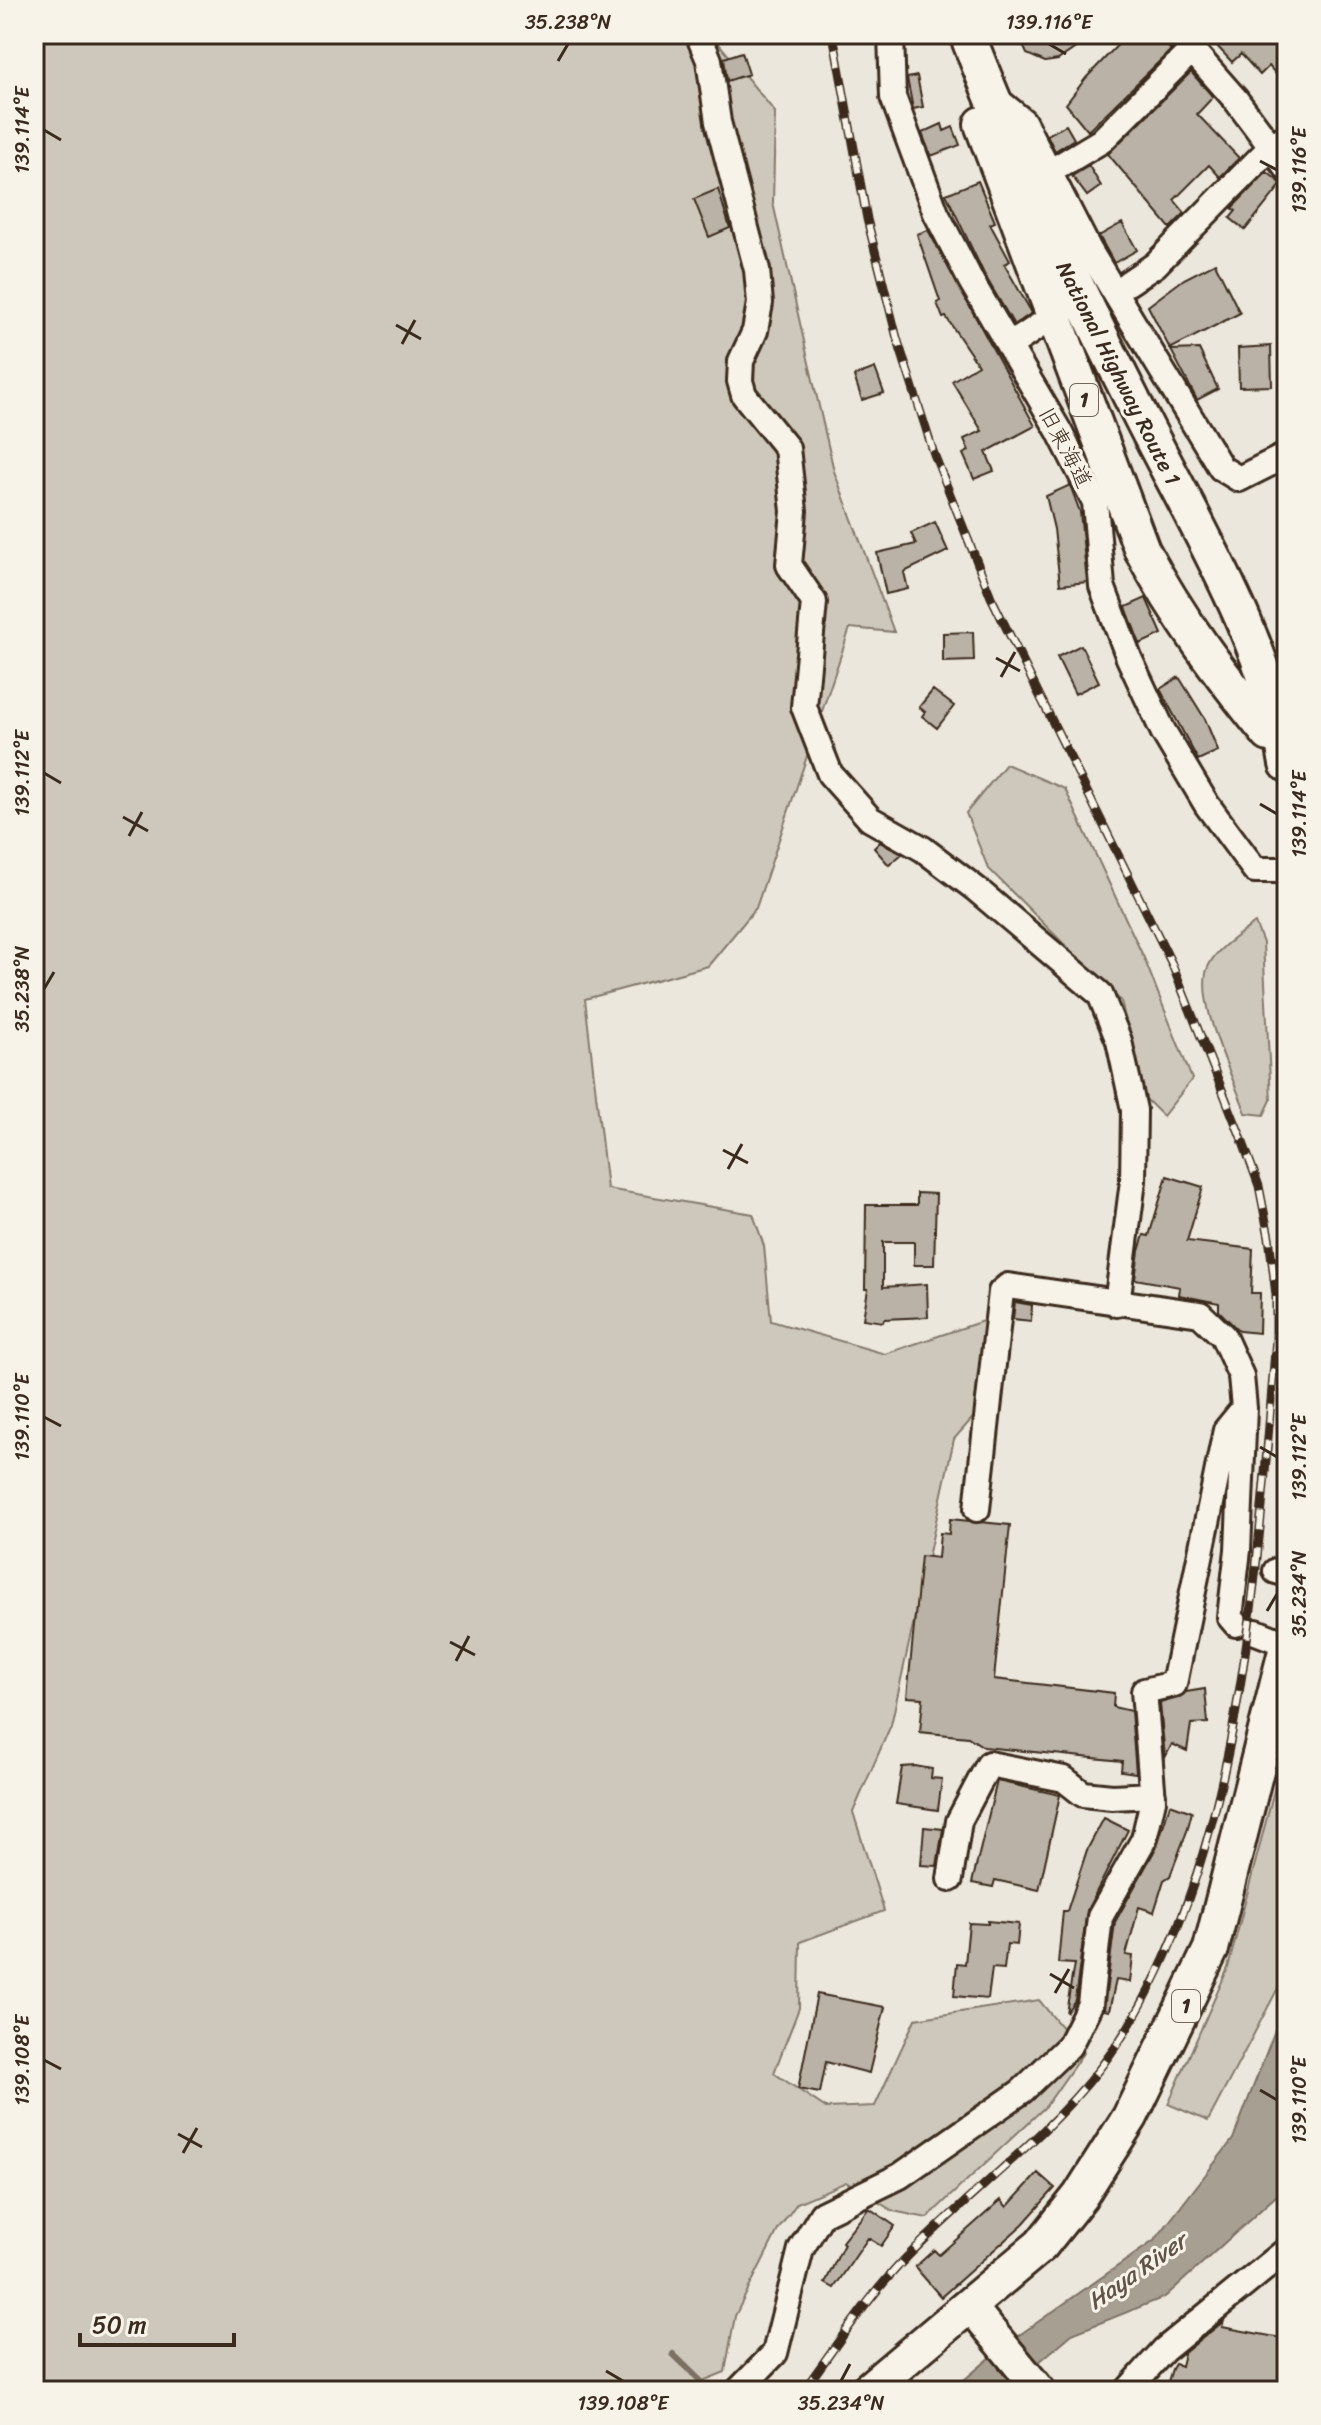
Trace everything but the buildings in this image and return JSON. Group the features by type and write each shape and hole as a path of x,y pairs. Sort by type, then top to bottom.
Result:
{"highway":[{"name":"National Highway Route 1","path":"965,34 1067,271 1251,639 1280,720 1287,764"},
{"name":"1","path":"965,34 971,86 987,145 1142,550 1171,605 1203,652 1280,720"},
{"name":"1","path":"867,2391 977,2315 1041,2245 1080,2196 1130,2117 1177,2026 1211,1949 1287,1646"}],"main road":[{"path":"977,2315 1040,2391"}],"street":[{"path":"698,34 709,60 718,122 757,270 760,303 755,331 741,361 740,381 744,395 787,448 794,511 789,565 814,602 804,707 830,774 870,819 923,849 976,889 1100,994 1119,1041 1134,1110 1133,1181 1117,1304"},
{"name":"旧東海道","path":"891,34 893,97 912,152 936,213 1059,431 1095,502 1102,586 1163,731 1207,805 1255,870 1287,870"},
{"path":"1051,171 1101,141 1184,43 1279,142 1287,168"},
{"path":"990,94 1023,121 1089,250 1178,404 1221,468 1230,477 1239,479 1287,455"},
{"path":"1128,283 1155,265 1279,142"},
{"path":"1009,346 1042,324"},
{"path":"977,1509 1001,1292 1008,1286 1200,1314 1223,1336 1241,1376 1244,1408 1238,1550 1230,1617 1246,1628 1287,1646"},
{"path":"738,2391 775,2353 801,2249 822,2214 900,2176 1022,2091 1069,2046 1090,2004 1100,1917 1144,1839 1153,1795 1144,1691 1174,1684 1226,1430 1244,1408"},
{"path":"950,1879 959,1821 989,1764 1064,1779 1083,1794 1112,1797 1153,1795"},
{"path":"1127,2391 1164,2350 1287,2250"}],"shaded area":[{"path":"34,34 711,34 775,112 773,203 806,350 834,471 894,632 850,628 756,908 708,966 585,999 607,1189 753,1214 764,1246 771,1321 885,1354 989,1319 986,1403 954,1439 891,1725 853,1812 884,1911 800,1942 799,2008 774,2073 826,2108 875,2106 915,2019 1039,2000 1083,2053 1046,2106 927,2218 893,2211 846,2182 797,2203 778,2230 735,2316 725,2372 678,2391 34,2391"},
{"path":"1006,764 1065,789 1144,958 1192,1079 1163,1116 1145,1098 1121,1001 988,868 966,813"},
{"path":"1255,923 1263,943 1271,1100 1264,1115 1246,1113 1210,1016 1205,979 1217,953"},
{"path":"1287,1740 1287,1971 1208,2121 1168,2104 1228,1968"}],"water":[{"name":"Haya River","path":"1287,1999 1287,2186 1165,2297 1072,2334 1005,2391 951,2391 1005,2345 1155,2240 1233,2139"}],"waterway":[{"path":"673,2354 711,2391"}],"railway":[{"path":"803,2391 892,2273 1078,2094 1100,2068 1148,1993 1185,1908 1214,1816 1234,1719 1250,1620 1261,1522 1276,1339 1276,1295 1269,1237 1259,1186 1241,1137 1171,962 991,597 934,454 897,338 867,219 833,34"}]}
